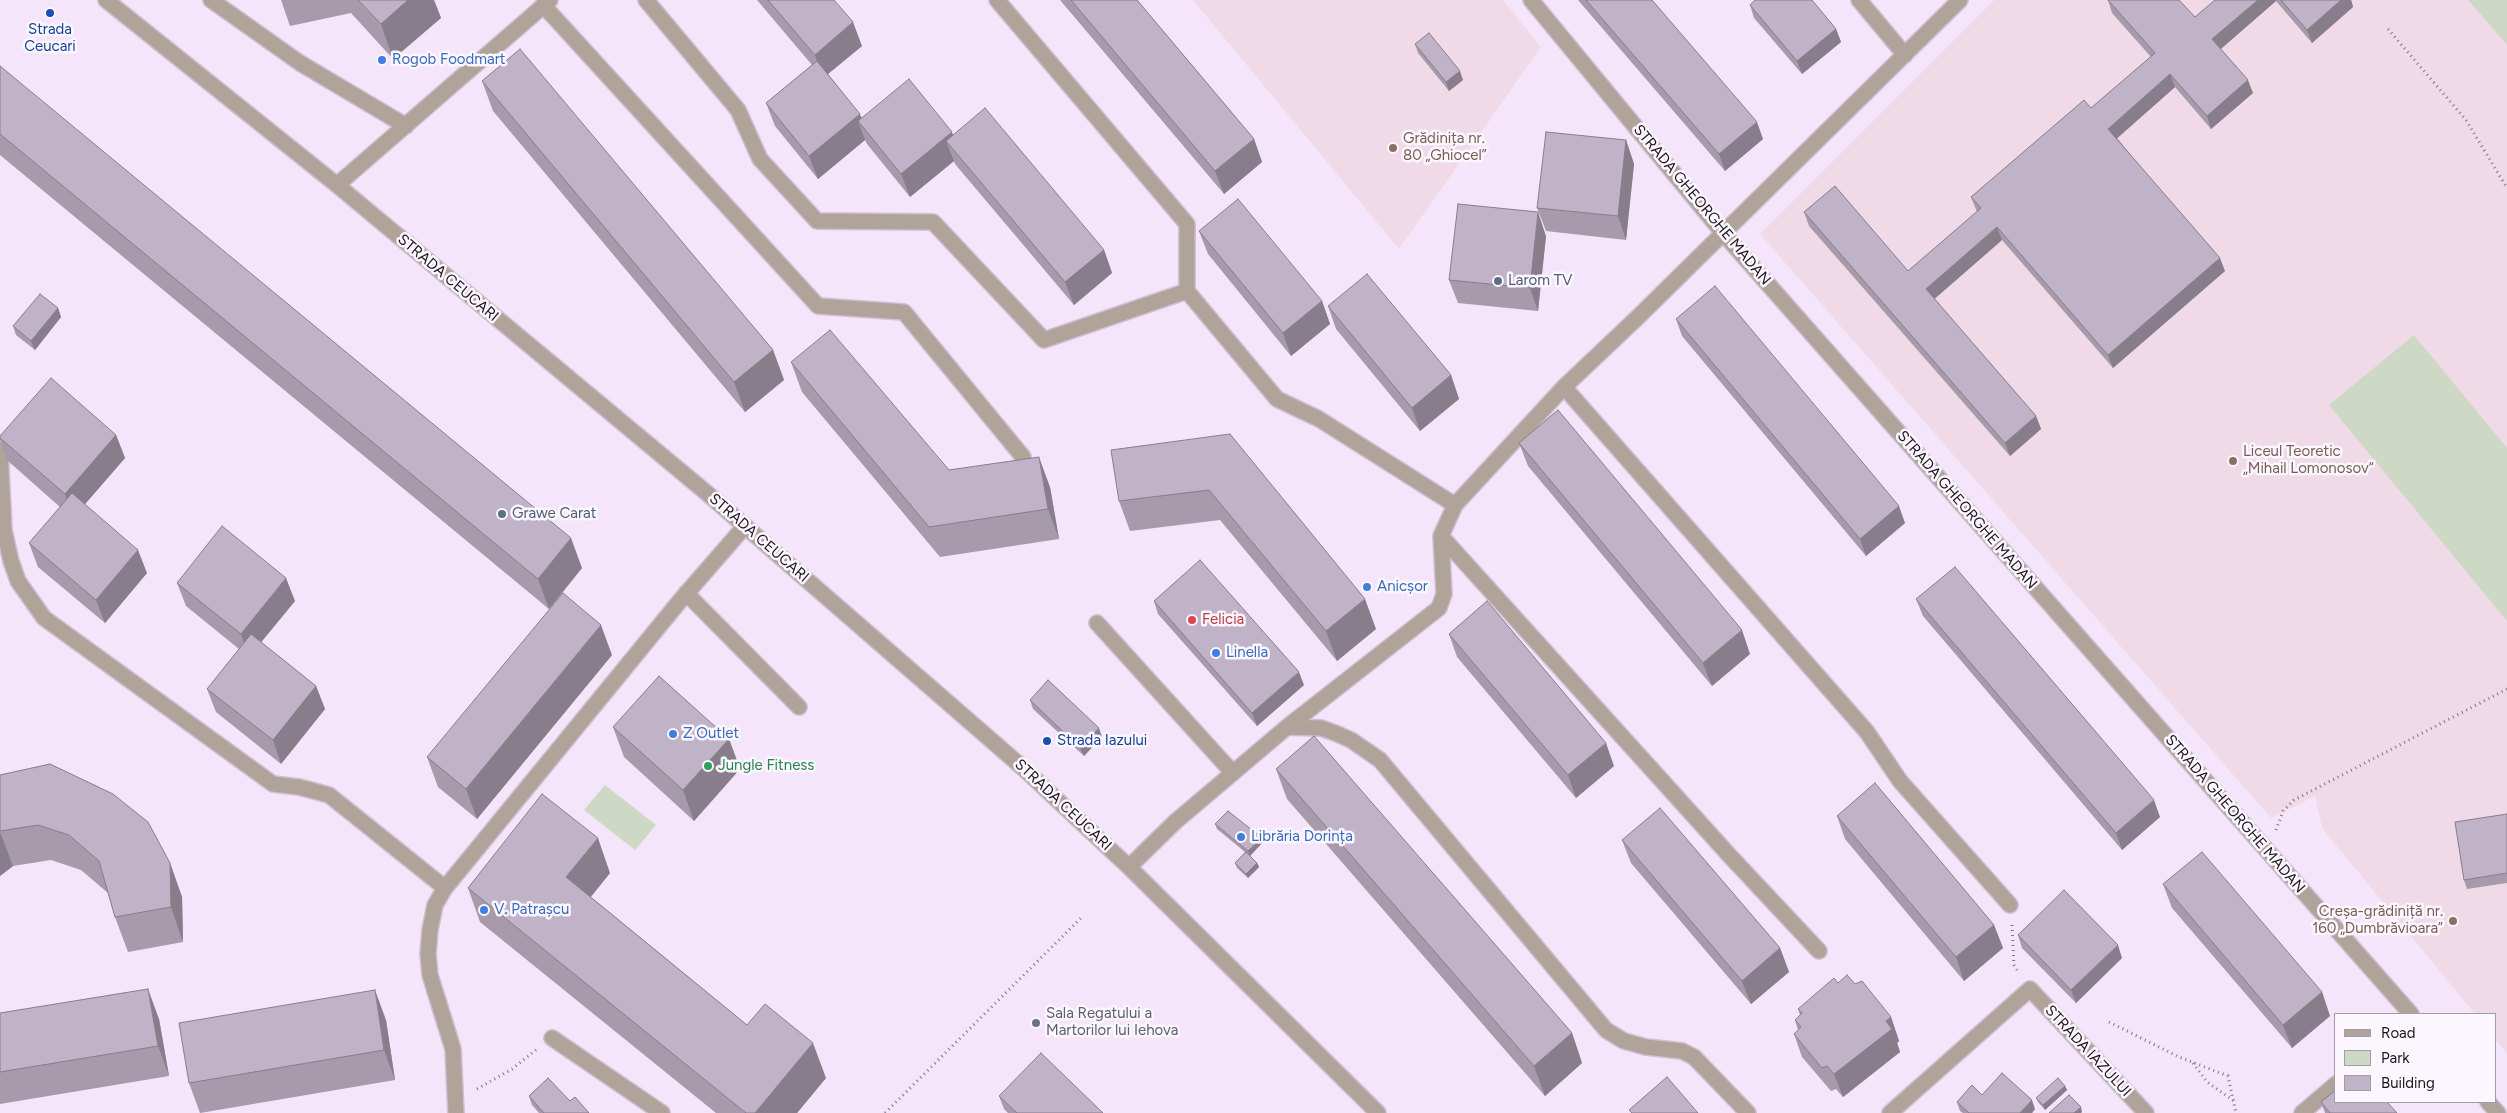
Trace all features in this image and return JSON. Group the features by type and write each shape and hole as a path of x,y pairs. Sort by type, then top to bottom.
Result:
{"street":[{"name":"STRADA CEUCARI","path":"106,0 338,185 745,526 1022,767 1129,867 1378,1113"},
{"path":"211,0 300,63 406,126"},
{"path":"646,0 738,110 760,158 816,221 933,222 1044,340 1187,291"},
{"path":"996,0 1187,224 1187,291 1277,399 1319,419 1456,505"},
{"name":"STRADA GHEORGHE MADAN","path":"1531,0 1724,233 2410,1013"},
{"path":"1859,0 1905,55"},
{"path":"1129,867 1175,822 1287,727 1439,608 1444,594 1441,536 1456,505 1564,387 1724,233 1960,0"},
{"path":"338,185 546,3 818,306 904,312 1023,456"},
{"path":"1564,387 1867,732 1900,781 2010,905"},
{"path":"0,450 4,530 11,561 18,581 44,618 272,784 299,787 329,795 445,888"},
{"path":"456,1107 453,1049 430,975 428,954 435,905 445,888 686,593 745,526"},
{"path":"1441,536 1722,847 1819,951"},
{"path":"686,593 799,707"},
{"path":"1097,623 1233,773"},
{"path":"1287,727 1320,728 1335,732 1359,744 1380,760 1606,1030 1624,1041 1646,1047 1682,1051 1694,1057 1748,1113"},
{"path":"1890,1113 2030,989"},
{"name":"STRADA IAZULUI","path":"2030,989 2146,1113"},
{"path":"552,1038 662,1113"},
{"path":"2302,1113 2334,1086"},
{"path":"2489,1103 2498,1113"}],"path":[{"path":"2388,29 2466,120 2507,188"},
{"path":"2268,852 2284,811 2294,800 2507,689"},
{"path":"2010,905 2014,965 2030,989"},
{"path":"885,1113 1081,918"},
{"path":"2109,1022 2191,1062 2228,1076 2236,1113"},
{"path":"456,1107 512,1069 552,1038"},
{"path":"2191,1062 2207,1082 2234,1101"}],"shaded area":[{"name":"Grădinița nr. 80 „Ghiocel”","path":"1193,0 1503,0 1541,47 1399,249"},
{"name":"Liceul Teoretic „Mihail Lomonosov“","path":"1994,0 2468,0 2507,45 2507,1054 2497,1041 2497,1013 2474,1013 2322,828 2315,796 2271,818 1760,234"}],"green space":[{"path":"2468,0 2507,0 2507,45"},
{"path":"2414,335 2507,448 2507,621 2329,405"},
{"path":"605,785 656,825 635,850 584,810"}],"building":[{"path":"358,0 408,0 381,24"},
{"path":"768,0 834,0 853,22 815,55"},
{"path":"1071,0 1137,0 1254,139 1215,171"},
{"path":"1586,0 1652,0 1757,122 1719,154"},
{"path":"1755,0 1812,0 1836,29 1797,61 1750,5"},
{"path":"2108,0 2179,0 2195,17 2215,0 2258,0 2212,39 2248,80 2207,116 2170,74 2108,129 2220,258 2108,355 1997,227 1926,289 2036,416 2005,443 1804,212 1835,186 1908,271 1981,208 1971,197 2084,100 2091,108 2155,53"},
{"path":"2281,0 2341,0 2307,30"},
{"path":"1429,33 1460,71 1446,82 1415,44"},
{"path":"520,49 773,350 734,382 482,81"},
{"path":"817,61 860,114 809,156 766,103"},
{"path":"0,66 571,538 538,579 0,134"},
{"path":"909,79 952,132 901,174 858,121"},
{"path":"985,108 1104,250 1065,282 946,141"},
{"path":"1546,132 1626,140 1618,216 1537,208"},
{"path":"1238,199 1322,301 1283,333 1199,231"},
{"path":"1458,204 1538,212 1530,288 1449,280"},
{"path":"1367,274 1451,375 1412,408 1328,306"},
{"path":"1715,286 1899,506 1860,539 1676,319"},
{"path":"40,294 58,308 31,341 13,326"},
{"path":"830,330 949,470 1039,457 1048,509 929,527 791,362"},
{"path":"51,378 116,435 65,494 0,438"},
{"path":"1558,410 1742,630 1703,663 1519,443"},
{"path":"1230,434 1365,599 1326,631 1209,490 1119,501 1111,450"},
{"path":"72,493 138,550 96,600 29,543"},
{"path":"222,526 286,578 241,634 177,583"},
{"path":"1200,560 1299,672 1252,713 1154,601"},
{"path":"1955,567 2154,800 2116,833 1916,599"},
{"path":"563,593 601,625 466,789 427,757"},
{"path":"1487,601 1606,743 1568,775 1449,634"},
{"path":"251,634 316,686 273,740 207,689"},
{"path":"659,676 729,739 683,790 613,727"},
{"path":"1048,680 1099,728 1080,748 1030,700"},
{"path":"1314,736 1572,1033 1534,1066 1276,769"},
{"path":"50,764 113,794 148,822 170,863 171,907 115,917 99,861 69,835 38,825 0,831 0,775"},
{"path":"1875,783 1994,925 1956,957 1837,816"},
{"path":"542,794 598,838 566,877 747,1025 765,1004 813,1043 755,1113 746,1113 468,888"},
{"path":"1660,808 1780,948 1742,981 1622,840"},
{"path":"1228,811 1262,838 1248,851 1215,824"},
{"path":"2507,814 2507,873 2464,880 2455,822"},
{"path":"1246,852 1257,863 1246,874 1235,863"},
{"path":"2202,852 2322,992 2283,1025 2163,884"},
{"path":"2064,890 2118,945 2071,990 2018,935"},
{"path":"1847,975 1855,984 1862,981 1891,1017 1886,1021 1892,1029 1834,1074 1827,1066 1822,1068 1794,1034 1801,1027 1795,1020 1802,1013 1798,1009 1834,978 1838,983"},
{"path":"148,989 158,1046 0,1072 0,1013"},
{"path":"375,990 384,1050 189,1083 179,1023"},
{"path":"1041,1053 1103,1113 1017,1113 999,1096"},
{"path":"2002,1073 2032,1100 2020,1113 1969,1113 1957,1102 1972,1085 1982,1095"},
{"path":"1667,1077 1698,1113 1632,1113 1629,1110"},
{"path":"548,1078 570,1101 575,1097 589,1113 544,1113 529,1096"},
{"path":"2058,1078 2065,1086 2043,1105 2036,1098"},
{"path":"2334,1092 2334,1103 2388,1103 2397,1113 2330,1113 2321,1102"},
{"path":"2069,1095 2081,1107 2074,1113 2049,1113"}],"place":[{"name":"Strada Ceucari","path":"50,13"},
{"name":"Rogob Foodmart","path":"382,60"},
{"name":"Grădinița nr. 80 „Ghiocel”","path":"1393,148"},
{"name":"Larom TV","path":"1498,281"},
{"name":"Liceul Teoretic „Mihail Lomonosov“","path":"2233,461"},
{"name":"Grawe Carat","path":"502,514"},
{"name":"Anicșor","path":"1367,587"},
{"name":"Felicia","path":"1192,620"},
{"name":"Linella","path":"1216,653"},
{"name":"Z Outlet","path":"673,734"},
{"name":"Strada Iazului","path":"1047,741"},
{"name":"Jungle Fitness","path":"708,766"},
{"name":"Librăria Dorința","path":"1241,837"},
{"name":"V. Patrașcu","path":"484,910"},
{"name":"Creșa-grădiniță nr. 160 „Dumbrăvioara”","path":"2453,921"},
{"name":"Sala Regatului a Martorilor lui Iehova","path":"1036,1023"}]}
